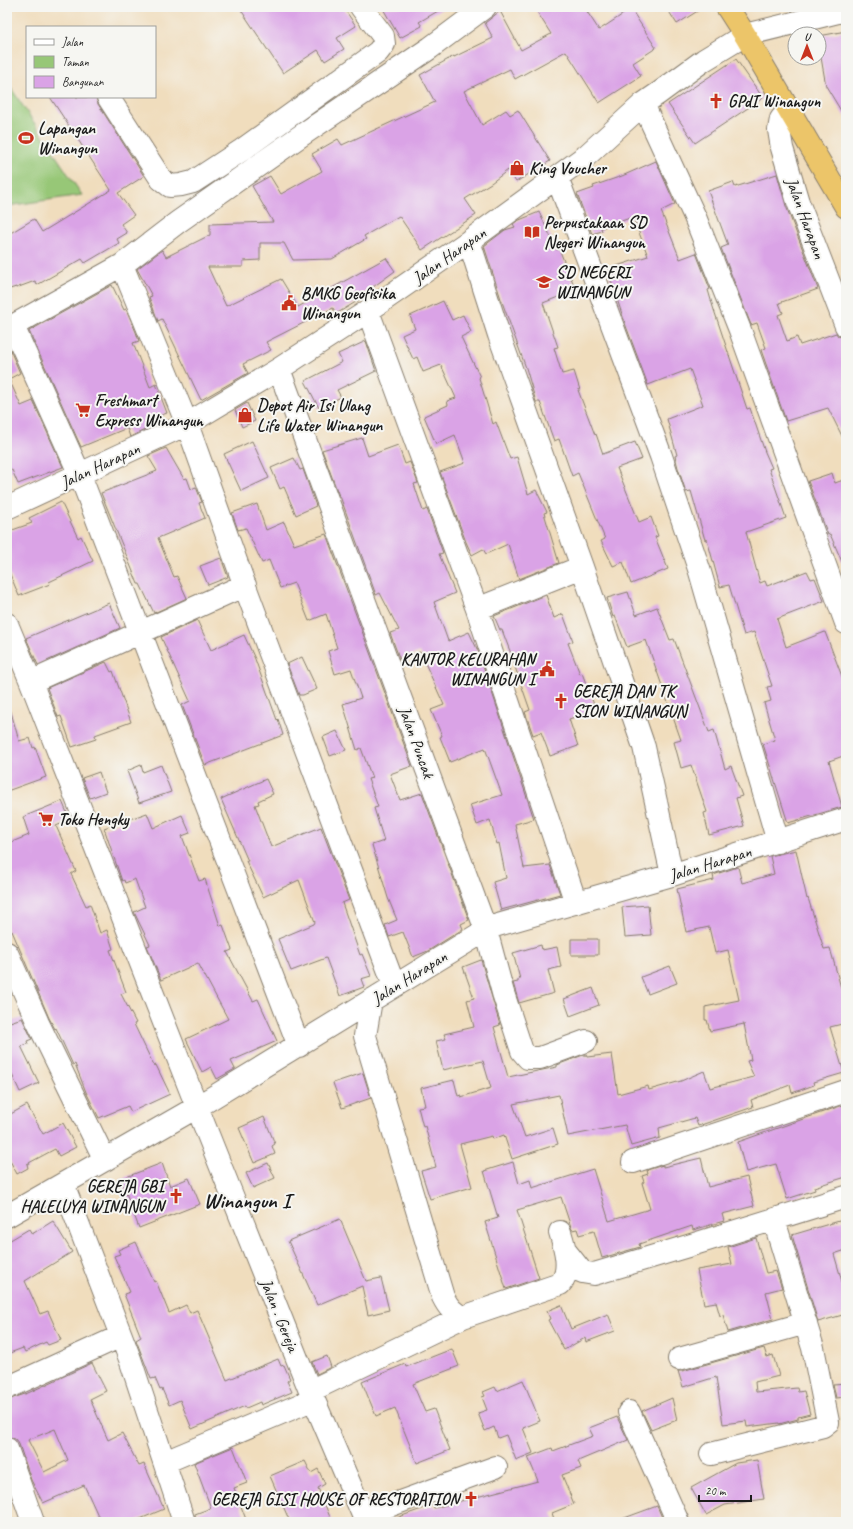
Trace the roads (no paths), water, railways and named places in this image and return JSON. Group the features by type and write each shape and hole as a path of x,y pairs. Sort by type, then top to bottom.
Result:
{"highway":[{"path":"727,7 789,109 841,184 846,207"}],"street":[{"path":"109,98 161,179 170,186 193,182 242,150 378,52 384,44 383,36 361,7"},
{"path":"299,1046 80,474 10,327 122,264 178,222 296,139 430,48 485,7"},
{"name":"Jalan Harapan","path":"7,508 186,424 279,369 368,311 469,241 586,156 643,104 704,60 745,35 800,14 846,10"},
{"path":"643,104 695,218 740,330 846,623"},
{"name":"Jalan Harapan","path":"789,109 781,119 780,124 779,130 782,148 798,202 846,326"},
{"path":"557,177 661,456 700,572 778,842"},
{"path":"469,241 499,335 582,567 644,747 672,875"},
{"path":"122,264 186,424 244,585 394,985"},
{"path":"368,311 477,609 576,903"},
{"name":"Jalan Puncak","path":"279,369 486,930 505,1000 524,1056 528,1058 540,1058 586,1041"},
{"path":"477,609 582,567"},
{"path":"31,682 244,585"},
{"name":"Jalan . Gereja","path":"7,624 312,1395 365,1518"},
{"name":"Jalan Harapan","path":"7,1216 197,1107 299,1046 394,985 486,930 502,924 672,875 846,819"},
{"path":"7,953 38,1023 104,1160"},
{"path":"371,1000 365,1036 443,1297 453,1313 463,1317"},
{"path":"339,1021 365,1036"},
{"path":"633,1162 846,1091"},
{"path":"64,1184 121,1336 165,1462 184,1522"},
{"path":"560,1232 567,1253 582,1272 594,1274 846,1198"},
{"path":"711,1454 827,1424 828,1416 818,1369 806,1323 774,1220"},
{"path":"165,1462 312,1395 463,1317 560,1284 564,1279 567,1253"},
{"path":"679,1359 806,1323"},
{"path":"7,1388 121,1336"},
{"path":"629,1412 678,1522"},
{"path":"7,1449 33,1522"},
{"path":"365,1518 496,1467"}],"place":[{"name":"GPdI Winangun","path":"716,101"},
{"name":"Lapangan Winangun","path":"26,138"},
{"name":"King Voucher","path":"517,168"},
{"name":"Perpustakaan SD Negeri Winangun","path":"532,232"},
{"name":"SD NEGERI WINANGUN","path":"544,282"},
{"name":"BMKG Geofisika Winangun","path":"289,303"},
{"name":"Freshmart Express Winangun","path":"83,410"},
{"name":"Depot Air Isi Ulang Life Water Winangun","path":"245,415"},
{"name":"KANTOR KELURAHAN WINANGUN I","path":"547,669"},
{"name":"GEREJA DAN TK SION WINANGUN","path":"561,701"},
{"name":"Toko Hengky","path":"46,819"},
{"name":"GEREJA GBI HALELUYA WINANGUN","path":"176,1196"},
{"name":"GEREJA GISI HOUSE OF RESTORATION","path":"471,1499"}],"district":[{"name":"Winangun I","path":"247,1201"}]}
